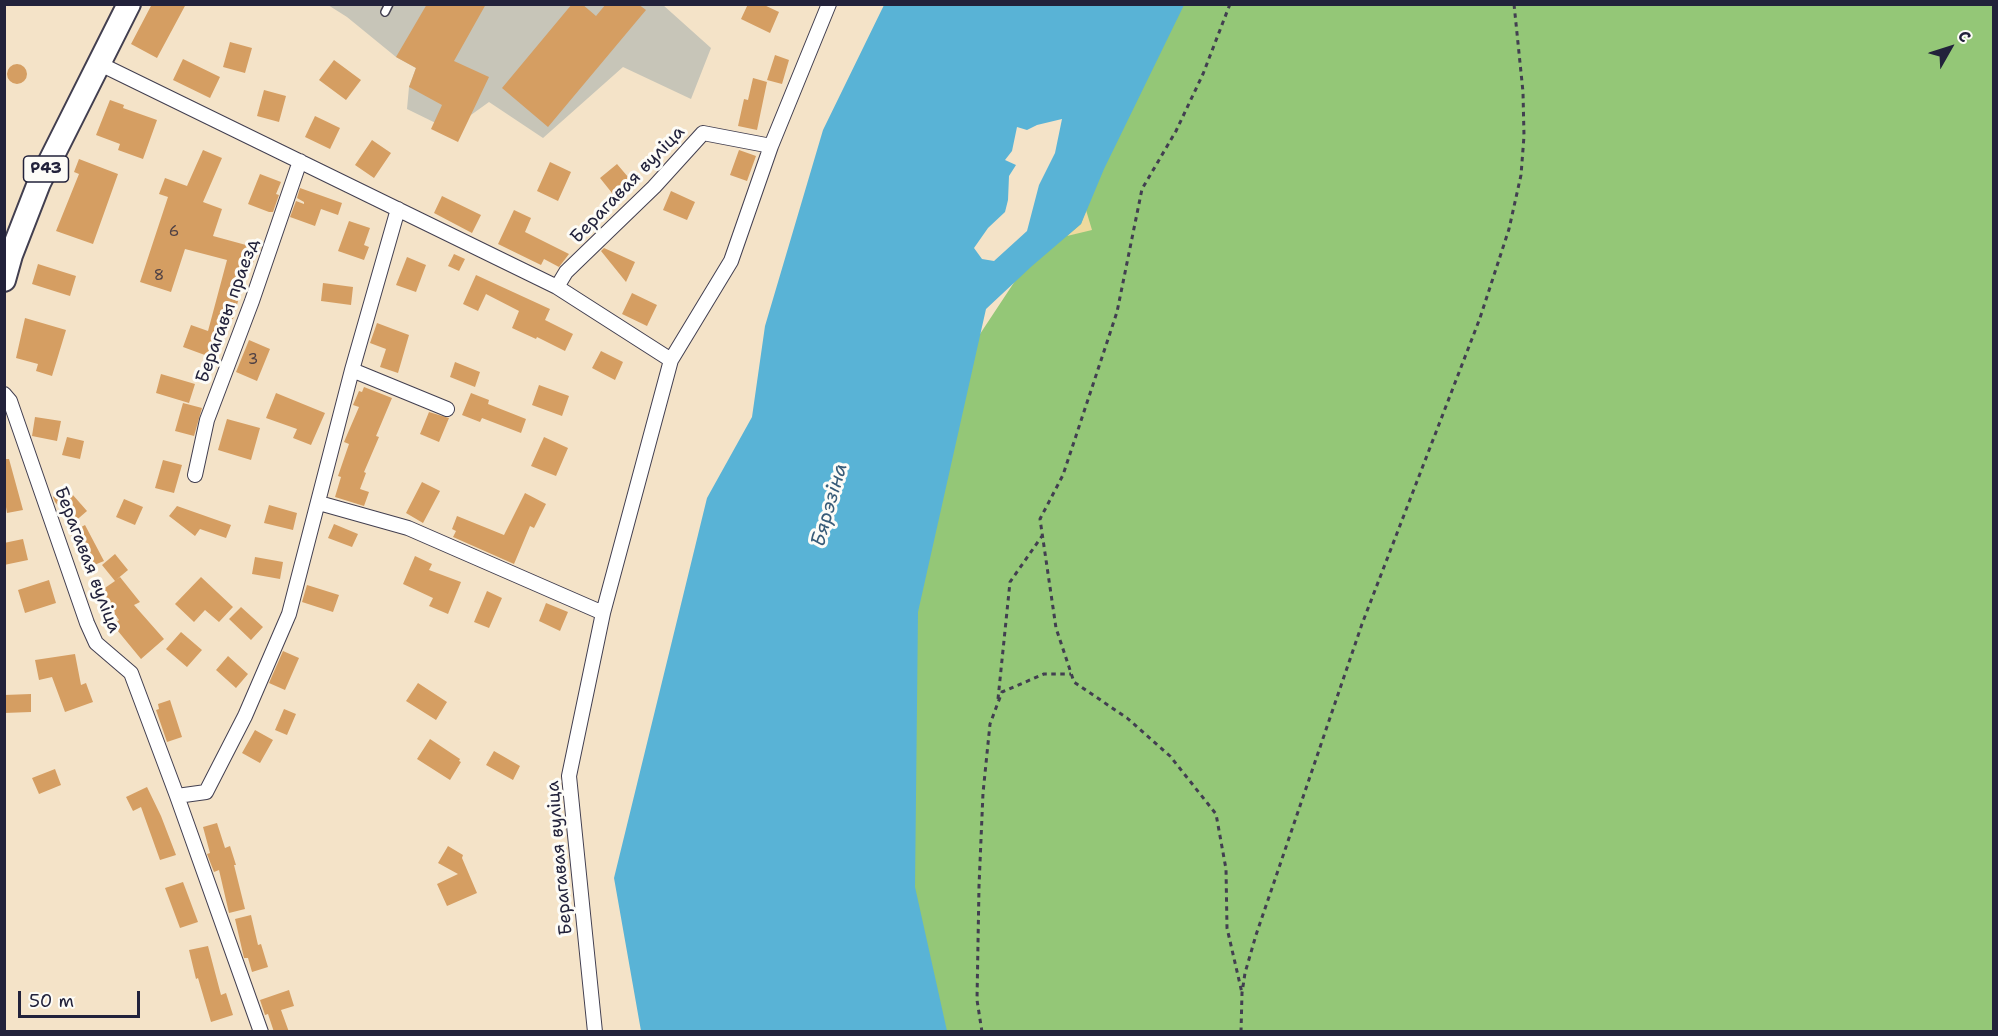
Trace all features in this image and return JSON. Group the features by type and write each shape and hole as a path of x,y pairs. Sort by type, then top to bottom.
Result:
{"main road":[{"name":"Р43","path":"4,280 39,183 129,4"}],"street":[{"name":"Берагавая вуліца","path":"595,1032 569,776 603,613 671,360 731,261 771,146 830,4"},
{"path":"98,63 557,287 671,360"},
{"name":"Берагавая вуліца","path":"557,287 566,272 654,187 703,133 771,146"},
{"name":"Берагавы праезд","path":"195,475 207,420 252,301 300,161"},
{"path":"177,796 206,792 245,716 289,614 352,370 399,209"},
{"path":"352,370 447,409"},
{"name":"Берагавая вуліца","path":"4,394 10,401 96,643 131,674 261,1032"},
{"path":"319,503 408,528 603,613"}],"lane":[{"path":"385,12 389,4"}],"path":[{"path":"1230,4 1199,84 1176,131 1142,189 1117,312 1063,475 1041,519 1056,628 1074,682 1127,718 1170,756 1216,814 1226,869 1227,928 1242,993"},
{"path":"1241,1032 1242,993 1256,935 1362,624 1482,312 1509,229 1524,148 1523,106 1514,4"},
{"path":"997,704 1010,582 1043,535"},
{"path":"982,1032 977,1000 983,793 990,724 1002,692 1044,674 1071,674"}],"shaded area":[{"path":"328,5 663,5 711,48 691,99 623,67 543,138 489,102 450,130 407,109 409,87 416,68 396,57 347,17"}],"green space":[{"path":"1166,5 1993,5 1993,1031 930,1032 903,882 907,604 978,337 1091,166"}],"sand":[{"path":"1086,210 1092,230 1067,236 1081,224"}],"water":[{"name":"Бярэзіна","path":"884,5 1184,5 1104,169 1081,224 986,309 918,612 915,887 947,1031 641,1031 614,878 707,498 752,417 765,326 823,130","holes":["1062,119 1055,153 1039,185 1027,231 994,261 982,259 974,248 988,228 1005,212 1009,176 1016,165 1005,160 1012,151 1017,127 1027,130"]}],"building":[{"path":"152,4 186,4 157,58 131,44"},
{"path":"427,4 486,4 454,61 489,77 458,142 431,129 442,105 409,87 416,68 396,57"},
{"path":"572,4 582,4 596,16 606,4 638,4 646,10 548,127 502,88"},
{"path":"748,4 762,4 779,12 770,33 741,19"},
{"path":"230,42 252,48 245,73 223,67"},
{"path":"775,55 789,60 782,84 767,80"},
{"path":"183,59 220,77 210,98 173,80"},
{"path":"334,60 361,80 346,100 319,80"},
{"path":"17,64 24,67 27,74 24,81 17,84 10,81 7,74 10,67"},
{"path":"753,78 767,82 757,130 738,126 744,99 748,100"},
{"path":"264,90 286,96 279,122 257,116"},
{"path":"110,100 124,105 123,108 157,120 143,159 118,150 120,144 96,135"},
{"path":"315,116 340,128 330,149 305,137"},
{"path":"372,140 391,153 374,178 355,165"},
{"path":"203,150 222,158 203,202 222,209 213,236 257,248 252,267 248,266 233,319 228,318 213,358 183,347 191,325 208,331 227,260 185,249 171,292 140,282 168,197 159,194 165,178 187,186"},
{"path":"739,150 756,156 747,181 730,175"},
{"path":"79,159 118,174 93,244 56,231 79,174 74,172"},
{"path":"550,162 571,172 558,201 537,191"},
{"path":"617,164 634,184 616,198 600,178"},
{"path":"260,174 281,182 273,212 248,204"},
{"path":"300,188 342,203 338,215 321,209 315,226 290,217 296,201 304,204 297,198"},
{"path":"671,191 695,202 687,220 663,210"},
{"path":"442,196 481,215 472,233 434,213"},
{"path":"514,210 531,218 525,232 569,254 559,267 544,259 541,265 498,244"},
{"path":"349,221 370,228 364,245 369,247 364,260 338,251"},
{"path":"604,248 635,262 626,282 601,251"},
{"path":"454,254 465,259 459,271 448,266"},
{"path":"407,257 426,265 416,292 396,285"},
{"path":"38,264 76,276 70,296 32,284"},
{"path":"476,275 550,309 545,320 573,334 565,351 512,328 519,311 486,294 478,311 463,304"},
{"path":"323,283 353,287 351,305 321,301"},
{"path":"632,293 657,305 647,326 622,314"},
{"path":"25,318 66,330 52,376 36,371 38,364 16,358"},
{"path":"377,323 409,335 398,373 380,367 386,349 370,343"},
{"path":"249,340 270,349 257,381 236,372"},
{"path":"601,351 623,362 615,380 592,368"},
{"path":"455,362 480,372 475,387 450,377"},
{"path":"161,374 195,384 189,403 156,393"},
{"path":"539,385 569,396 562,416 532,405"},
{"path":"364,387 392,398 364,472 366,473 360,489 369,492 364,506 335,497 341,477 338,476 349,444 344,442 359,407 353,405 359,391 362,392"},
{"path":"276,393 325,413 311,445 293,438 297,429 266,418"},
{"path":"471,393 489,400 488,404 526,419 521,433 482,418 480,422 462,415"},
{"path":"183,403 202,408 194,436 175,431"},
{"path":"429,412 449,418 439,442 420,434"},
{"path":"35,417 61,421 57,441 32,436"},
{"path":"227,419 260,428 251,460 218,450"},
{"path":"67,437 84,441 80,459 62,455"},
{"path":"544,437 568,448 556,476 531,466"},
{"path":"4,459 9,459 23,510 7,513 4,495"},
{"path":"163,460 182,465 174,493 155,488"},
{"path":"422,482 440,491 423,523 406,513"},
{"path":"65,486 87,511 73,523 53,497"},
{"path":"525,493 546,504 534,528 530,526 514,564 453,537 456,531 452,529 457,516 504,535"},
{"path":"124,499 143,507 135,525 116,517"},
{"path":"269,505 297,513 293,530 264,523"},
{"path":"177,506 231,525 226,538 200,529 195,536 169,516"},
{"path":"334,524 358,534 352,547 328,538"},
{"path":"85,525 104,561 87,568 70,533"},
{"path":"23,539 28,560 4,565 4,543"},
{"path":"115,554 128,570 116,580 120,577 140,602 134,605 164,639 141,659 113,625 119,620 99,592 115,581 102,565"},
{"path":"415,556 432,564 429,570 461,582 448,614 429,606 433,598 403,584"},
{"path":"255,557 283,562 280,579 252,574"},
{"path":"201,577 233,607 219,622 205,610 194,622 175,604"},
{"path":"49,580 56,603 25,613 18,590"},
{"path":"307,585 339,595 333,612 302,602"},
{"path":"487,591 502,598 489,628 474,622"},
{"path":"546,603 568,612 560,631 539,621"},
{"path":"241,607 263,627 251,640 229,619"},
{"path":"181,632 202,650 187,667 166,649"},
{"path":"283,651 299,658 285,690 269,683"},
{"path":"75,654 81,685 86,683 93,702 65,712 52,677 39,680 35,660"},
{"path":"228,656 248,674 236,688 216,670"},
{"path":"418,683 447,702 436,720 406,701"},
{"path":"31,694 31,712 4,713 4,695"},
{"path":"170,700 182,737 167,742 156,710 159,709 158,704"},
{"path":"284,709 296,714 287,735 275,730"},
{"path":"255,730 273,740 260,763 242,753"},
{"path":"430,739 460,759 461,762 450,780 417,759"},
{"path":"494,751 520,766 513,780 486,765"},
{"path":"55,769 61,785 39,794 32,778"},
{"path":"147,787 176,855 160,860 141,807 133,811 126,797"},
{"path":"217,823 225,848 230,846 245,909 229,913 219,870 214,872 207,854 210,853 203,827"},
{"path":"448,846 463,855 462,858 477,893 447,906 437,884 458,874 438,863"},
{"path":"183,882 198,922 180,928 165,888"},
{"path":"251,915 258,945 261,944 268,967 252,972 248,958 244,958 235,919"},
{"path":"208,946 221,995 226,993 233,1015 211,1022 189,950"},
{"path":"289,990 294,1006 281,1010 289,1032 274,1032 260,1000"}]}
